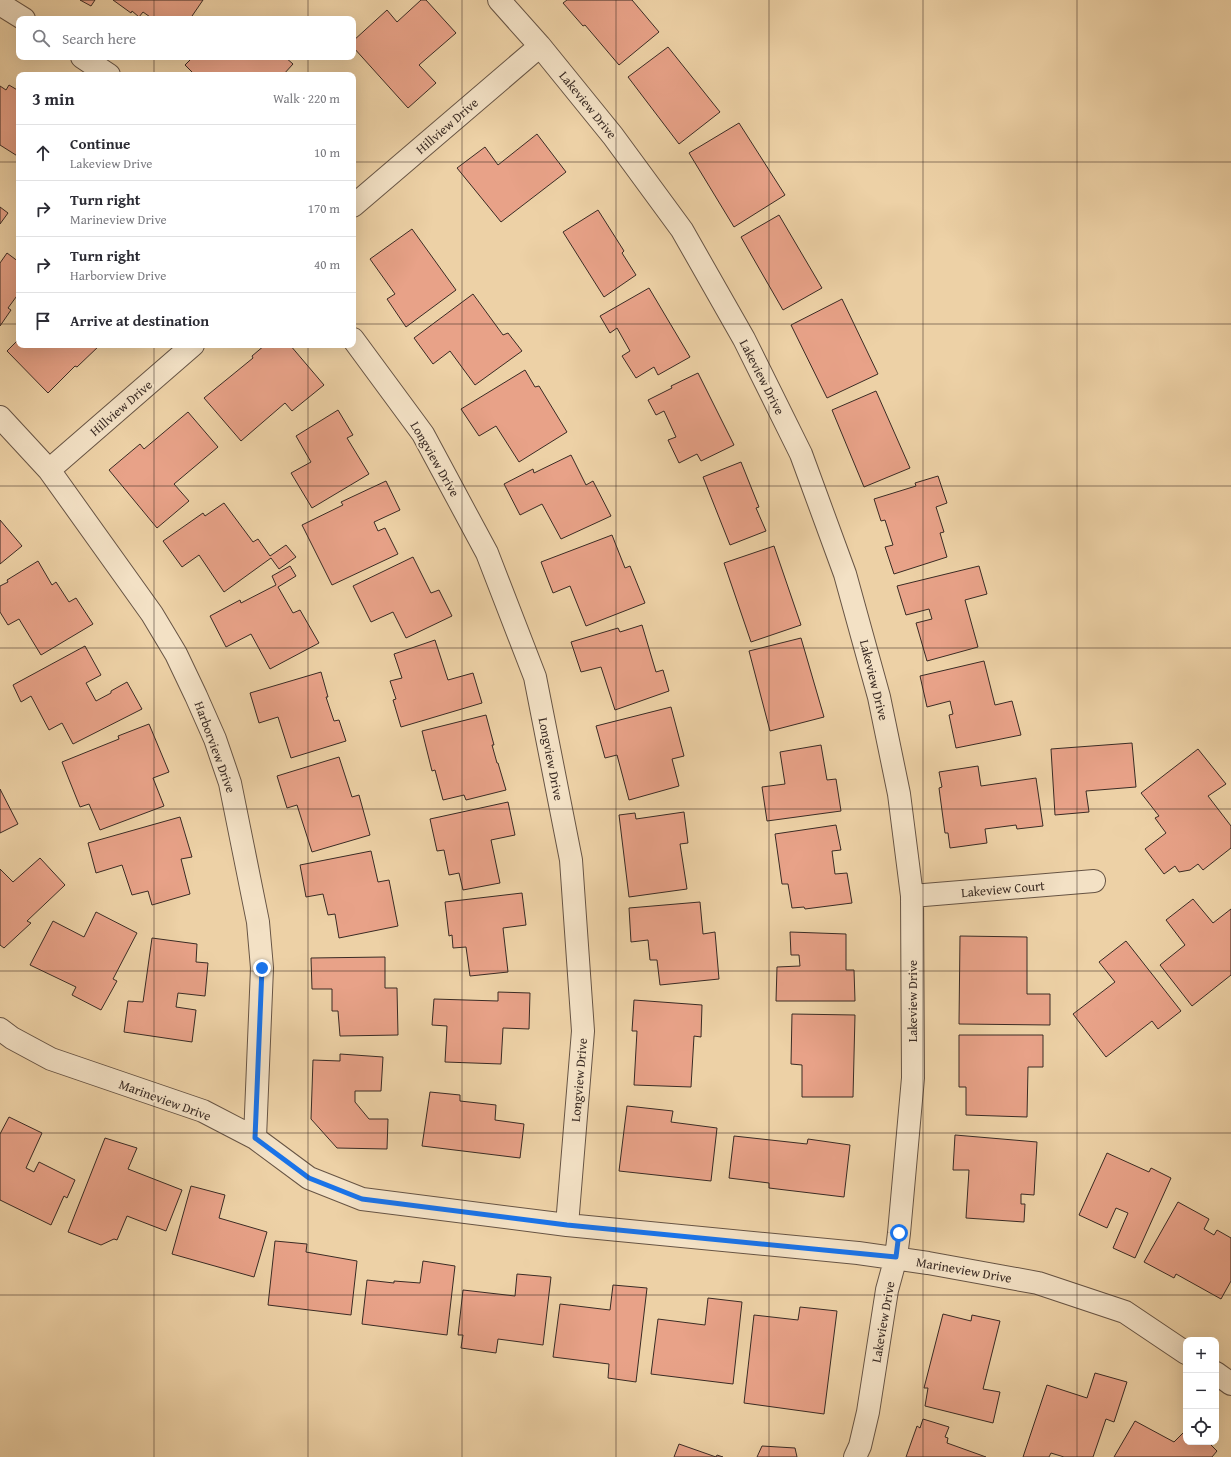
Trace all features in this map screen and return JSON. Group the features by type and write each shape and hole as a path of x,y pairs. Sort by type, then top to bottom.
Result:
{"street":[{"name":"Lakeview Drive","path":"499,0 540,46 613,136 682,230 744,339 801,454 845,574 879,697 899,794 912,896 912,1078 896,1257 887,1290 868,1412 860,1446 855,1457"},
{"path":"0,4 19,16"},
{"name":"Hillview Drive","path":"356,203 540,46"},
{"path":"86,60 104,72"},
{"name":"Longview Drive","path":"356,343 423,434 487,553 535,678 571,860 583,1030 567,1225"},
{"name":"Hillview Drive","path":"49,470 189,348"},
{"name":"Harborview Drive","path":"0,417 49,470 152,614 176,654 215,740 230,783 259,930 262,968 255,1138"},
{"name":"Lakeview Court","path":"912,896 1094,881"},
{"name":"Marineview Drive","path":"0,1029 12,1038 51,1059 203,1111 255,1138 309,1178 362,1199 567,1225 896,1257 1038,1283 1125,1312 1183,1351"},
{"path":"1219,1375 1231,1384"}],"building":[{"path":"80,0 95,0 91,6"},
{"path":"113,0 203,0 192,16 149,16 143,12 140,16 138,16 132,11 131,13"},
{"path":"421,0 426,0 456,33 419,65 436,83 408,108 356,50 356,38 387,10 397,22"},
{"path":"567,0 632,0 659,32 619,65 585,25 583,26 563,3"},
{"path":"668,47 720,112 679,144 628,77"},
{"path":"190,60 288,60 293,64 286,72 192,72 185,65"},
{"path":"9,85 16,89 16,155 0,145 0,86 6,90"},
{"path":"739,123 785,195 734,227 689,153"},
{"path":"537,134 566,172 501,222 457,168 485,147 498,165"},
{"path":"0,207 8,213 0,224"},
{"path":"598,210 624,251 622,253 636,275 604,297 563,232"},
{"path":"779,215 822,288 783,310 741,237"},
{"path":"412,229 456,290 406,327 387,299 395,294 370,259"},
{"path":"7,253 16,260 16,297 8,308 11,310 0,326 0,263"},
{"path":"649,288 690,357 658,375 654,367 636,378 622,356 630,351 617,328 610,333 600,316"},
{"path":"473,294 503,335 508,333 522,351 475,385 450,351 433,364 414,338"},
{"path":"842,299 878,374 827,398 791,325"},
{"path":"16,342 16,348 97,348 77,367 75,366 48,393 7,351"},
{"path":"261,348 293,348 324,385 292,411 285,403 241,441 204,398 253,358 252,356"},
{"path":"525,370 535,387 539,386 567,432 519,462 496,426 479,436 461,409"},
{"path":"698,373 734,445 701,461 697,454 679,463 668,440 676,437 664,411 656,415 648,400 672,388 671,386"},
{"path":"876,391 910,468 864,487 832,410"},
{"path":"338,410 353,435 347,438 369,474 312,508 291,473 311,462 296,436"},
{"path":"188,412 218,447 174,484 189,501 157,528 109,470 140,444 144,449"},
{"path":"571,455 586,485 593,481 611,516 561,539 542,504 520,515 504,484 533,469 534,473"},
{"path":"741,462 759,507 756,508 766,531 730,545 703,477"},
{"path":"938,476 947,503 936,507 944,532 940,533 947,557 894,574 885,547 893,545 885,520 881,521 874,499 916,486 915,483"},
{"path":"386,481 400,510 374,522 378,531 385,528 398,554 332,585 302,525 343,505 341,502"},
{"path":"224,503 253,542 258,539 270,556 286,545 296,557 279,569 271,558 224,592 199,555 182,567 163,541 203,513 205,516"},
{"path":"0,520 22,546 0,564"},
{"path":"612,535 625,568 630,566 645,603 586,626 570,586 553,593 541,562"},
{"path":"774,546 801,625 751,642 724,563"},
{"path":"413,557 431,593 439,590 452,616 406,638 393,612 371,622 353,586"},
{"path":"38,561 52,585 56,582 69,602 76,598 93,624 41,655 19,619 8,625 0,612 0,586"},
{"path":"290,566 296,576 278,587 293,613 300,610 319,643 270,669 251,634 226,647 210,616 240,600 241,603 276,585 272,576"},
{"path":"979,566 987,594 965,600 978,647 927,661 916,623 932,619 929,609 906,615 897,586"},
{"path":"642,625 656,672 663,670 669,691 615,710 601,667 581,672 571,642 618,628 620,632"},
{"path":"801,638 824,717 770,731 749,651"},
{"path":"435,640 448,680 473,673 482,703 401,727 393,700 396,699 390,681 402,678 394,654"},
{"path":"85,646 101,675 86,683 96,701 127,682 142,709 73,744 62,723 49,730 31,696 21,702 13,685"},
{"path":"984,661 995,705 1012,701 1021,735 956,748 949,715 953,714 950,701 927,707 920,676"},
{"path":"321,672 328,697 326,697 334,721 339,720 346,741 291,758 278,717 259,723 250,693"},
{"path":"671,707 684,756 672,759 679,786 629,800 617,755 605,758 596,726"},
{"path":"486,715 494,745 492,745 506,790 466,800 464,795 443,800 435,770 432,771 422,731"},
{"path":"149,724 169,772 153,778 164,806 100,830 89,804 80,807 62,762 119,739 118,736"},
{"path":"1132,743 1136,787 1086,791 1089,812 1055,815 1051,749"},
{"path":"821,745 827,780 836,779 841,811 767,821 762,787 785,784 780,752"},
{"path":"1198,749 1226,784 1208,796 1231,826 1231,848 1203,870 1198,864 1190,870 1179,872 1175,866 1164,874 1145,849 1166,833 1155,818 1159,816 1141,793"},
{"path":"339,757 352,797 359,795 370,835 312,852 297,805 287,808 277,776"},
{"path":"978,766 981,786 1036,778 1043,826 1017,829 1016,825 985,829 987,843 950,848 948,833 945,833 939,788 942,787 939,772"},
{"path":"0,789 18,824 0,833"},
{"path":"508,802 515,835 491,840 500,883 463,890 459,873 449,875 444,850 437,851 430,819"},
{"path":"684,812 688,843 680,844 687,889 629,897 619,815 635,813 636,819"},
{"path":"180,817 192,857 181,859 190,894 152,905 148,891 132,895 122,865 96,873 88,843"},
{"path":"836,825 841,850 832,851 835,874 847,873 852,903 805,909 804,907 792,908 788,884 782,884 775,834"},
{"path":"371,851 378,882 389,880 398,926 339,938 335,914 328,915 323,894 306,897 300,865"},
{"path":"40,858 65,885 27,921 31,923 4,948 0,945 0,869 13,882"},
{"path":"522,893 526,925 503,928 508,972 470,976 466,947 453,948 452,935 449,936 445,902"},
{"path":"1193,899 1213,923 1231,909 1231,975 1192,1006 1160,965 1185,945 1166,920"},
{"path":"700,902 703,934 715,932 719,979 660,985 657,960 650,960 648,940 631,942 629,908"},
{"path":"96,912 137,933 113,979 117,981 101,1010 72,995 76,987 30,965 53,921 84,937"},
{"path":"790,932 846,934 846,970 854,970 855,1001 776,1001 777,967 800,966 799,955 791,955"},
{"path":"960,936 1027,937 1027,994 1050,994 1050,1025 959,1024"},
{"path":"152,938 197,944 196,962 208,963 205,996 178,993 176,1007 196,1010 192,1042 124,1032 128,1001 143,1002"},
{"path":"1126,941 1181,1011 1158,1029 1152,1021 1106,1057 1073,1014 1115,982 1099,962"},
{"path":"385,957 385,988 397,988 398,1035 340,1036 338,1011 332,1011 332,989 312,989 311,958"},
{"path":"498,992 530,993 529,1029 503,1028 501,1064 445,1062 447,1026 432,1025 434,999 498,1001"},
{"path":"634,1000 702,1005 701,1037 694,1036 691,1087 634,1085 637,1031 632,1031"},
{"path":"792,1014 855,1015 853,1097 802,1097 802,1065 791,1064"},
{"path":"959,1035 1043,1035 1043,1067 1028,1067 1027,1117 966,1115 966,1087 959,1087"},
{"path":"340,1054 383,1057 381,1091 355,1091 355,1102 369,1119 388,1119 387,1149 337,1148 311,1119 313,1060 340,1061"},
{"path":"430,1092 460,1095 460,1101 496,1105 495,1120 524,1124 520,1158 422,1146"},
{"path":"627,1106 673,1111 671,1122 717,1128 711,1181 619,1171"},
{"path":"9,1117 42,1133 26,1168 34,1172 39,1162 75,1180 67,1198 64,1196 51,1225 0,1200 0,1134"},
{"path":"955,1135 1037,1142 1034,1195 1021,1194 1021,1204 1025,1204 1024,1222 966,1218 969,1170 953,1170"},
{"path":"734,1136 807,1144 808,1139 850,1145 844,1197 769,1188 769,1183 729,1178"},
{"path":"105,1138 137,1148 128,1169 182,1190 166,1231 127,1216 117,1240 114,1239 101,1245 68,1232"},
{"path":"1107,1153 1149,1172 1151,1168 1171,1178 1135,1258 1113,1248 1128,1213 1116,1208 1107,1228 1079,1215"},
{"path":"191,1186 225,1195 219,1218 267,1232 254,1277 172,1254"},
{"path":"1178,1202 1209,1219 1204,1229 1214,1235 1217,1230 1231,1238 1231,1281 1221,1299 1176,1274 1174,1278 1144,1262"},
{"path":"275,1241 307,1244 306,1252 357,1261 351,1315 268,1305"},
{"path":"423,1261 455,1266 447,1335 362,1324 367,1280 394,1283 394,1281 420,1283"},
{"path":"517,1274 551,1277 543,1345 498,1339 496,1353 461,1348 463,1335 458,1335 463,1290 515,1296"},
{"path":"613,1285 647,1288 636,1382 608,1378 609,1364 553,1357 560,1304 610,1310"},
{"path":"708,1298 742,1302 733,1384 651,1374 658,1319 705,1325"},
{"path":"800,1307 837,1311 824,1414 744,1403 754,1315 798,1320"},
{"path":"943,1314 971,1321 972,1315 1000,1321 983,1389 1000,1392 993,1423 925,1406 928,1388 924,1388"},
{"path":"1095,1373 1127,1382 1114,1422 1106,1419 1093,1457 1064,1457 1051,1453 1049,1457 1023,1457 1047,1385 1087,1398"},
{"path":"923,1419 949,1427 945,1437 948,1438 947,1443 986,1457 906,1457 917,1426 920,1428"},
{"path":"1135,1421 1174,1442 1183,1433 1183,1445 1211,1445 1217,1451 1212,1457 1114,1457"},
{"path":"679,1444 716,1457 674,1457"},
{"path":"762,1446 795,1448 797,1457 757,1457"}],"route":[{"path":"262,968 255,1138 309,1178 362,1199 567,1225 896,1257 899,1233"}]}
